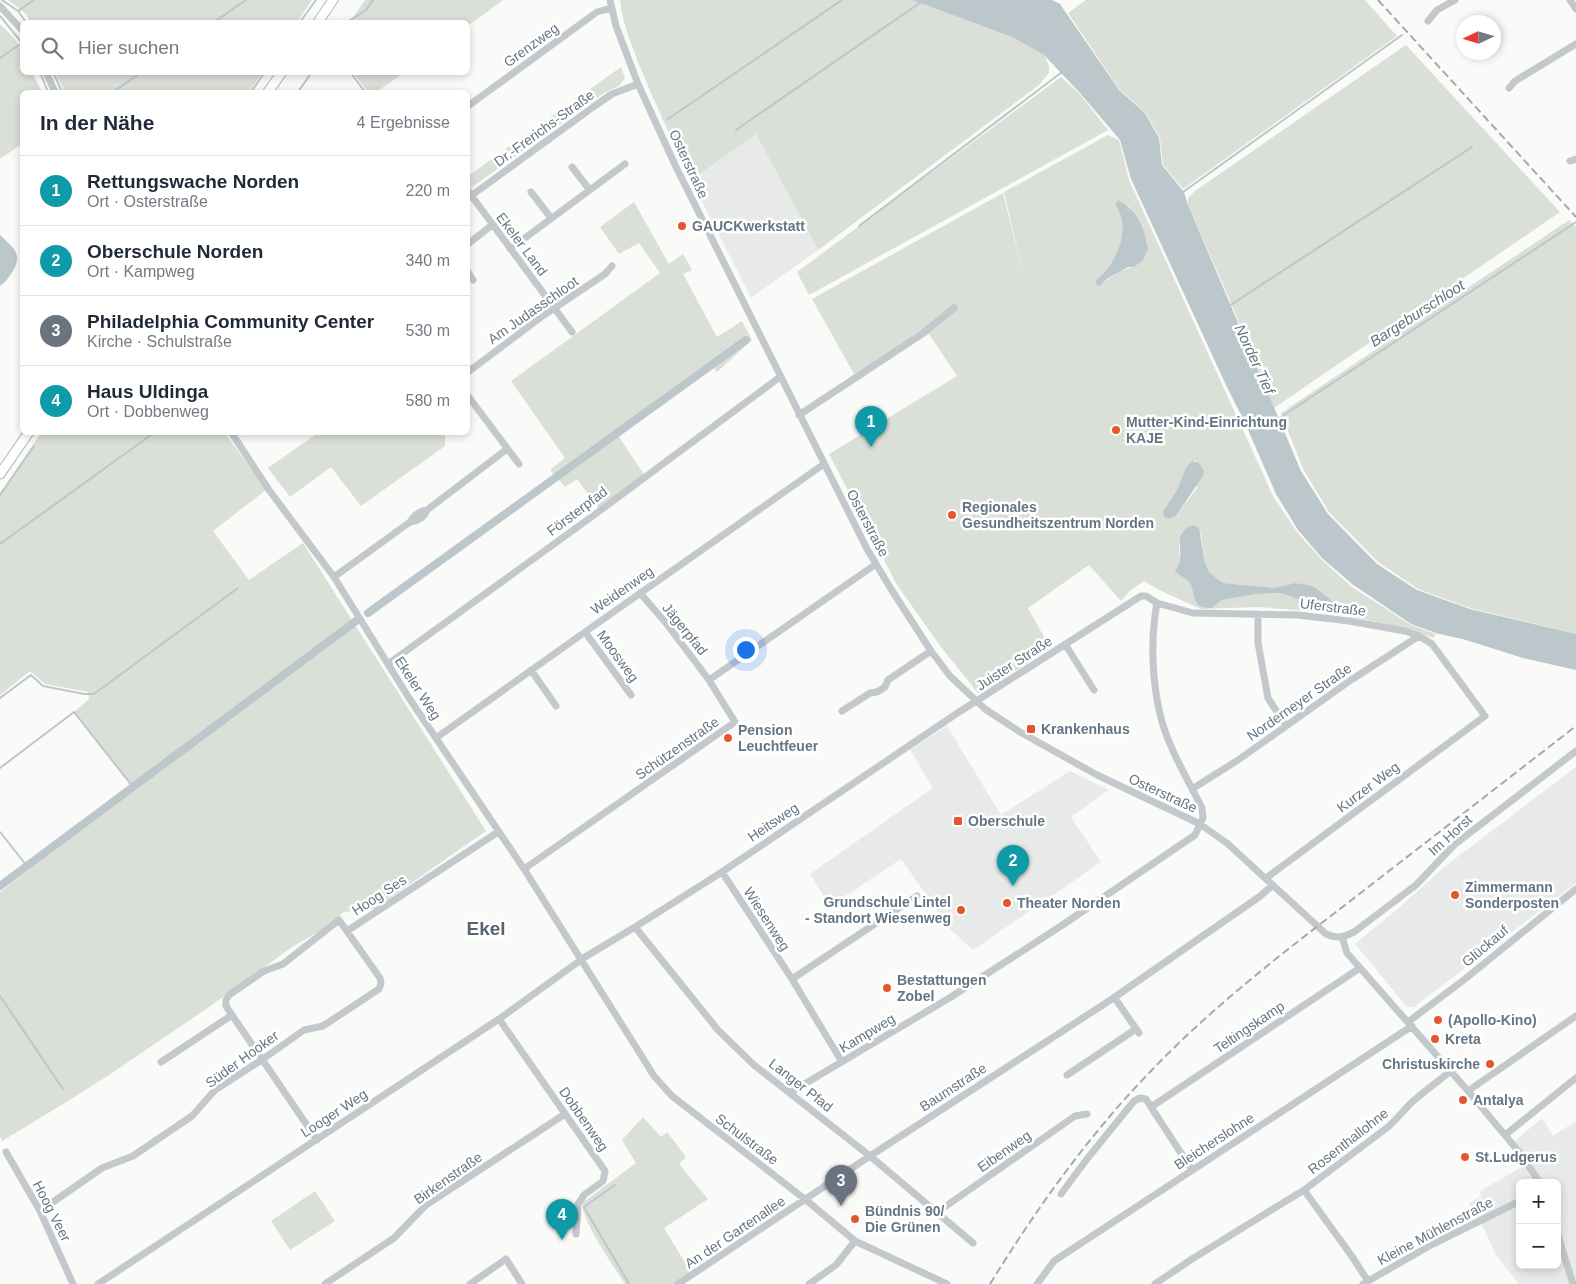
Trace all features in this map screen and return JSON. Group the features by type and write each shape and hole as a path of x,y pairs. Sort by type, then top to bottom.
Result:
{"main road":[{"path":"319,20 334,0"},
{"path":"269,90 280,75"},
{"path":"0,474 27,435"}],"street":[{"path":"1428,21 1437,10 1455,0"},
{"path":"1570,0 1576,8"},
{"name":"Osterstraße","path":"610,4 622,44 638,84 691,199 824,464 876,564 931,651 950,676 976,702 995,717 1020,732 1091,772 1200,824 1228,844 1326,934 1342,937"},
{"name":"Grenzweg","path":"470,105 610,4"},
{"path":"0,6 20,28"},
{"path":"1509,88 1515,81 1576,44"},
{"path":"47,75 53,90"},
{"name":"Dr.-Frerichs-Straße","path":"470,194 612,94 638,84"},
{"path":"510,249 625,164"},
{"path":"572,167 589,189"},
{"path":"531,192 551,218"},
{"name":"Ekeler Land","path":"470,196 572,332"},
{"path":"470,242 492,225"},
{"name":"Am Judasschloot","path":"470,371 605,274 612,266"},
{"path":"470,275 473,280"},
{"path":"799,414 922,334 954,308"},
{"name":"Försterpfad","path":"388,664 590,518 780,377"},
{"path":"470,399 519,464"},
{"name":"Ekeler Weg","path":"233,435 269,490 334,577 388,664 524,869 581,959"},
{"path":"334,577 410,522 413,516 427,510 507,450"},
{"name":"Weidenweg","path":"436,738 824,464"},
{"path":"710,680 876,564"},
{"name":"Jägerpfad","path":"640,593 710,680"},
{"name":"Uferstraße","path":"1141,596 1146,596 1157,604 1193,614 1298,615 1405,630 1432,644 1485,716"},
{"name":"Juister Straße","path":"976,702 1141,596"},
{"path":"1157,604 1153,656 1156,690 1162,722 1175,755 1202,808 1203,813 1200,824"},
{"path":"1258,614 1258,643 1268,698 1286,726"},
{"name":"Moosweg","path":"585,632 631,695"},
{"name":"Norderneyer Straße","path":"1192,789 1238,760 1351,680 1419,636"},
{"name":"Juister Straße","path":"1065,644 1094,690"},
{"path":"842,711 870,693 877,692 886,687 888,680 931,651"},
{"path":"531,670 556,706"},
{"name":"Schützenstraße","path":"524,869 735,722 710,680"},
{"name":"Heitsweg","path":"581,959 722,872 976,702"},
{"name":"Kurzer Weg","path":"1266,878 1485,716"},
{"name":"Im Horst","path":"1342,937 1354,932 1416,885 1454,845 1576,751"},
{"name":"Kampweg","path":"790,1092 951,997 1061,926 1195,835 1200,824"},
{"name":"Hoog Ses","path":"232,1016 226,1006 226,1000 229,995 264,971 283,964 339,920 347,930 498,832"},
{"name":"Wiesenweg","path":"722,872 792,979 842,1062"},
{"name":"Baumstraße","path":"806,1200 870,1156 1114,997 1259,897 1273,885"},
{"name":"Glückauf","path":"1410,1024 1576,889"},
{"path":"792,979 917,896"},
{"name":"Langer Pfad","path":"635,927 718,1030 754,1064 870,1156 973,1243"},
{"name":"Süder Hooker","path":"40,1211 102,1168 134,1156 192,1116 215,1090 263,1060 304,1030 323,1026 379,989 381,984 380,978 347,930"},
{"path":"1342,937 1347,953 1505,1135 1530,1166 1538,1179"},
{"name":"Looger Weg","path":"98,1284 499,1019 581,959"},
{"name":"Schulstraße","path":"581,959 663,1087 692,1113 806,1200 855,1241 947,1284"},
{"name":"Teltingskamp","path":"1151,1107 1360,968"},
{"path":"1067,1075 1137,1031 1114,997"},
{"path":"161,1062 232,1016 317,1140"},
{"path":"1468,1092 1576,1016"},
{"name":"Dobbenweg","path":"499,1019 605,1171 604,1181 584,1195 578,1204 576,1234"},
{"name":"Bleicherslohne","path":"1037,1284 1054,1261 1410,1024"},
{"name":"Rosenthallohne","path":"1155,1284 1304,1190 1388,1127 1399,1118 1418,1096 1451,1071"},
{"path":"1505,1135 1576,1078"},
{"path":"1061,1194 1134,1101 1140,1098 1146,1099 1192,1170"},
{"name":"Birkenstraße","path":"325,1284 394,1238 426,1206 565,1114"},
{"name":"Eibenweg","path":"936,1213 1075,1116 1086,1114"},
{"name":"Hoog Veer","path":"6,1152 40,1211 73,1284"},
{"name":"Rosenthallohne","path":"1304,1190 1351,1255 1365,1282"},
{"name":"An der Gartenallee","path":"678,1284 806,1200"},
{"name":"Kleine Mühlenstraße","path":"1365,1282 1431,1245 1516,1203"},
{"path":"809,1284 836,1265 855,1241"},
{"path":"1561,1245 1573,1284"},
{"path":"470,1284 506,1259 522,1284"}],"shaded area":[{"path":"8,0 312,0 298,20 29,20 26,14"},
{"path":"365,0 503,0 470,25 470,20 351,20"},
{"path":"620,0 912,0 1012,37 1044,55 1049,66 1049,73 1039,85 818,250 756,134 691,180 640,67 625,26"},
{"path":"912,0 1052,0 1060,4 1119,90 1145,113 1159,138 1162,165 1184,192 1301,471 1328,514 1377,564 1417,590 1470,609 1576,634 1576,670 1523,658 1411,624 1352,584 1322,558 1298,530 1276,494 1245,423 1131,179 1120,140 1080,93 1044,55 1012,37"},
{"path":"1086,0 1365,0 1397,36 1183,189 1163,165 1160,138 1146,113 1119,89 1068,13"},
{"path":"0,24 16,41 20,50 20,75 33,75 41,90 20,90 20,145 0,159"},
{"path":"1406,45 1560,212 1274,408 1188,205 1188,198 1195,191"},
{"path":"621,67 625,78 619,86 604,93 470,189 470,175"},
{"path":"56,75 261,75 250,90 64,90"},
{"path":"355,75 401,75 379,90 366,90"},
{"path":"1061,77 1079,93 1108,130 809,295 797,272"},
{"path":"756,134 818,250 751,298 691,180"},
{"path":"1108,135 1119,140 1129,180 1273,496 1297,532 1323,561 1352,587 1411,625 1436,634 1433,638 1403,628 1335,613 1258,607 1201,609 1144,581 1131,590 1121,601 1089,565 1028,608 1050,648 993,686 978,693 941,647 897,585 829,454 957,376 929,334 854,374 812,299 1003,193 1025,283 1004,192","holes":["1118,200 1130,207 1147,242 1134,267 1117,273 1103,284 1096,280 1104,273 1116,255 1122,234 1120,214 1115,204","1192,461 1196,461 1197,488 1176,516 1169,519 1165,507 1177,490 1186,467","1182,531 1201,534 1205,563 1210,573 1223,583 1274,588 1295,583 1316,588 1327,597 1293,597 1280,593 1256,594 1220,600 1212,608 1189,582 1176,571 1180,563 1179,546"]},
{"path":"1118,200 1125,204 1139,220 1145,234 1148,249 1143,260 1134,267 1128,267 1108,278 1100,286 1096,284 1096,280 1104,273 1120,245 1122,224 1120,213 1115,204"},
{"path":"634,202 669,264 683,254 692,270 683,274 717,337 742,321 752,340 717,372 711,365 617,434 645,476 600,510 577,479 565,487 550,470 565,458 511,381 660,273 639,243 619,254 600,227"},
{"path":"1569,220 1576,227 1576,634 1470,608 1418,589 1378,562 1329,512 1303,469 1281,413"},
{"path":"0,235 15,251 17,260 13,271 0,286"},
{"path":"40,435 226,435 266,490 213,531 249,580 303,543 486,831 374,909 344,912 320,931 292,947 206,1009 109,1075 2,1141 0,1137 0,892 130,792 133,787 74,712 89,699 88,692 45,684 30,671 0,695 0,493"},
{"path":"315,435 445,435 445,446 361,506 331,467 290,497 268,468"},
{"path":"1192,461 1199,463 1204,471 1203,476 1176,516 1169,519 1164,517 1163,511 1177,490 1186,467"},
{"path":"1194,525 1199,528 1205,563 1210,573 1223,583 1274,588 1295,583 1308,585 1316,588 1333,602 1331,605 1318,605 1280,593 1256,594 1221,600 1212,608 1200,606 1196,603 1191,585 1175,571 1180,561 1181,535 1183,531"},
{"path":"947,726 1001,815 1070,771 1109,790 1071,817 1101,862 973,950 951,930 901,859 830,906 810,874 933,788 910,750"},
{"path":"1576,767 1576,883 1414,1007 1407,1007 1356,943 1448,864"},
{"path":"643,1117 661,1137 667,1132 686,1157 679,1164 708,1199 664,1228 692,1274 676,1284 625,1284 599,1244 587,1221 582,1203 636,1163 622,1140"},
{"path":"1542,1118 1553,1136 1576,1121 1576,1284 1519,1284 1496,1255 1469,1203 1481,1196 1480,1191 1531,1162 1515,1141"},
{"path":"315,1191 335,1221 290,1250 271,1221"}],"waterway":[{"path":"2,0 18,11 25,20"},
{"path":"18,11 34,0"},
{"path":"217,20 246,0"},
{"path":"301,20 316,0"},
{"path":"350,20 365,11 373,0"},
{"path":"668,119 842,0"},
{"path":"736,130 924,0"},
{"path":"0,16 20,41"},
{"path":"1183,192 1402,35"},
{"path":"0,58 20,44"},
{"path":"859,226 1062,72"},
{"path":"41,75 47,90"},
{"path":"54,75 61,90"},
{"path":"116,90 138,75"},
{"path":"252,90 263,75"},
{"path":"299,90 310,75"},
{"path":"352,75 364,90"},
{"path":"1229,306 1472,147"},
{"name":"Bargeburschloot","path":"1278,419 1576,222"},
{"path":"368,613 746,340"},
{"path":"0,544 151,435"},
{"path":"0,495 34,446"},
{"path":"0,698 31,675 43,686 84,694 94,694 238,588"},
{"path":"0,886 356,621"},
{"path":"0,768 74,712 133,787"},
{"path":"0,832 27,866"},
{"path":"0,996 63,1089"},
{"path":"615,1185 584,1207 629,1284"}],"railway":[{"path":"1378,0 1576,217"},
{"path":"990,1284 1045,1200 1105,1121 1173,1048 1272,962 1576,726"}],"place":[{"name":"GAUCKwerkstatt","path":"682,226"},
{"name":"Mutter-Kind-Einrichtung KAJE","path":"1116,430"},
{"name":"Rettungswache Norden","path":"871,447"},
{"name":"Regionales Gesundheitszentrum Norden","path":"952,515"},
{"name":"Krankenhaus","path":"1031,729"},
{"name":"Pension Leuchtfeuer","path":"728,738"},
{"name":"Oberschule","path":"958,821"},
{"name":"Oberschule Norden","path":"1013,886"},
{"name":"Zimmermann Sonderposten","path":"1455,895"},
{"name":"Theater Norden","path":"1007,903"},
{"name":"Grundschule Lintel - Standort Wiesenweg","path":"961,910"},
{"name":"Bestattungen Zobel","path":"887,988"},
{"name":"(Apollo-Kino)","path":"1438,1020"},
{"name":"Kreta","path":"1435,1039"},
{"name":"Christuskirche","path":"1490,1064"},
{"name":"Antalya","path":"1463,1100"},
{"name":"St.Ludgerus","path":"1465,1157"},
{"name":"Philadelphia Community Center","path":"841,1206"},
{"name":"Bündnis 90/ Die Grünen","path":"855,1219"},
{"name":"Haus Uldinga","path":"562,1240"}],"district":[{"name":"Ekel","path":"486,928"}],"water label":[{"name":"Norder Tief","path":"1255,359"}]}
